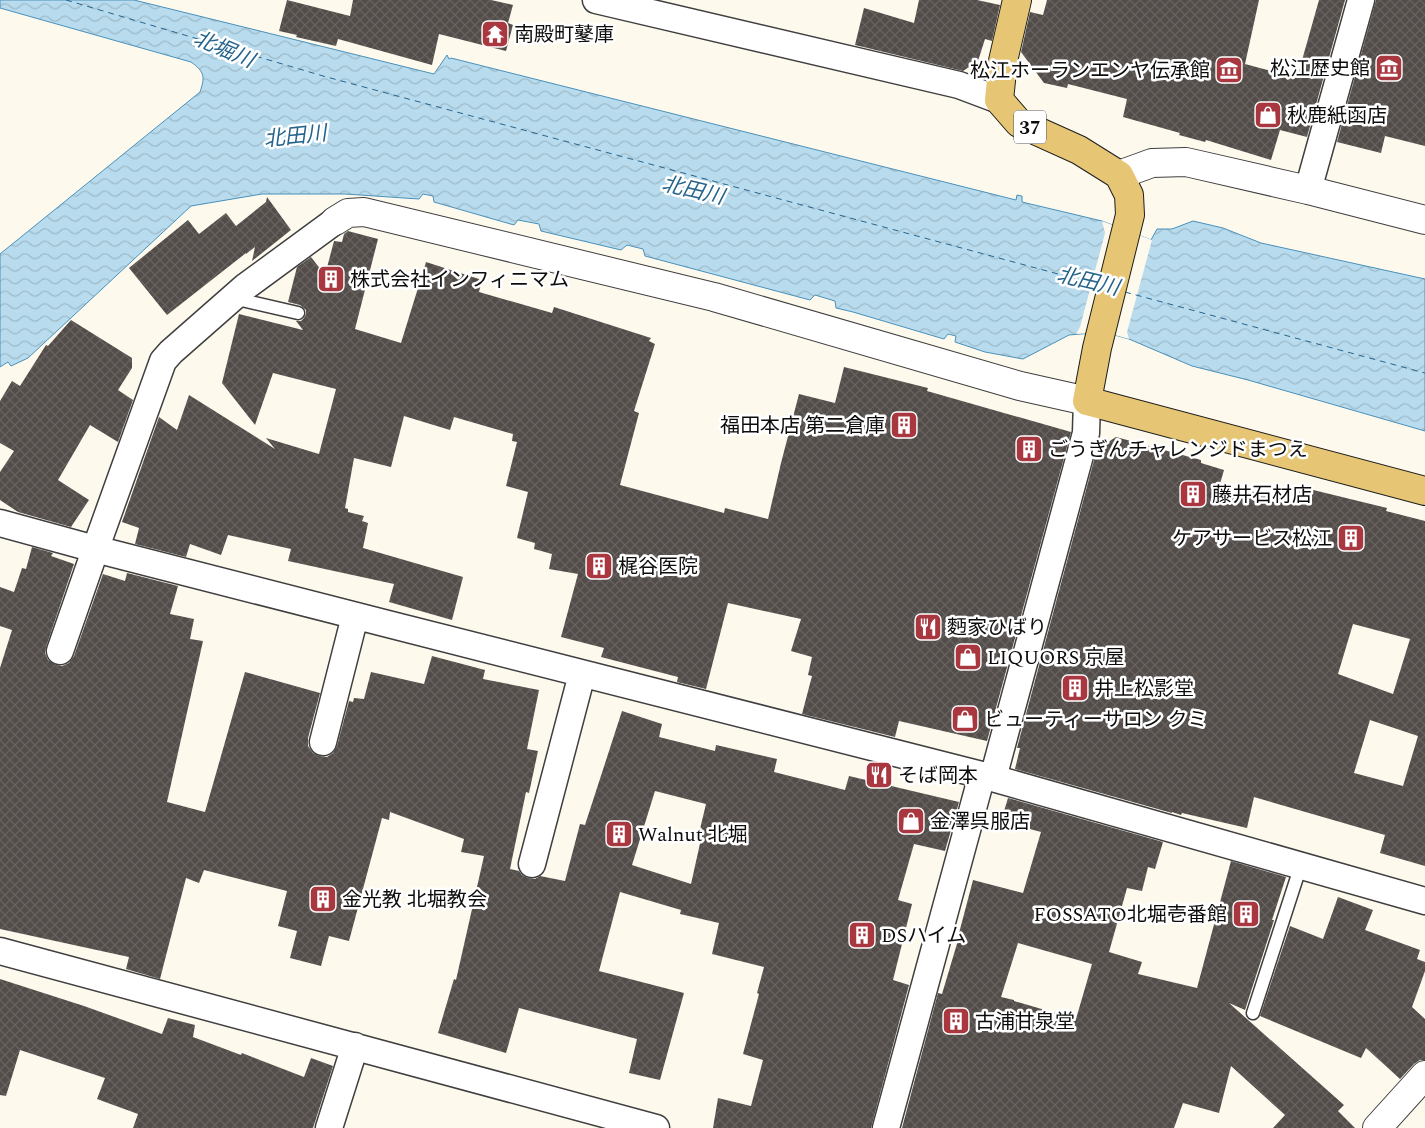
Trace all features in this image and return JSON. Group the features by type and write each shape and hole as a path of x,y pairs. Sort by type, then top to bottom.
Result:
{"main road":[{"name":"37","path":"1018,0 1002,61 999,100 1019,122 1079,150 1119,175"},
{"path":"1119,175 1129,195 1130,215 1097,348 1087,401 1425,491"}],"street":[{"path":"596,0 959,85 999,100"},
{"path":"1308,190 1361,0"},
{"path":"1119,175 1152,163 1186,162 1308,190 1425,220"},
{"path":"60,651 163,361 245,287 348,213 364,212 714,297 1020,386 1087,401 1086,433 886,1128"},
{"path":"0,523 355,616 987,776 1425,901"},
{"path":"323,742 355,616"},
{"path":"532,864 582,674"},
{"path":"0,952 656,1128"},
{"path":"329,1128 355,1046"},
{"path":"1376,1128 1425,1075"}],"lane":[{"path":"233,298 298,313"},
{"path":"1253,1013 1301,866"}],"water":[{"path":"0,0 134,0 434,74 447,55 449,59 1016,200 1017,195 1022,196 1022,202 1102,221 1151,240 1157,229 1172,229 1193,221 1223,228 1261,243 1425,279 1425,431 1248,380 1192,366 1129,339 1104,332 1069,335 1023,359 985,352 955,342 956,336 948,334 944,339 836,308 835,301 815,295 810,300 645,256 643,249 627,245 621,250 541,231 539,224 518,220 514,225 434,202 433,196 423,194 419,199 345,194 262,194 191,206 28,358 11,366 8,362 0,367 0,254 200,92 203,75 191,62 0,8"}],"pier":[{"path":"1102,221 1152,240 1127,332 1129,339 1104,332 1076,334 1080,327 1105,233"}],"building":[{"path":"287,0 350,16 353,0 491,0 513,5 508,23 513,25 506,51 439,34 432,65 338,39 336,46 279,31"},
{"path":"919,0 977,0 1000,5 992,41 985,39 978,61 963,71 855,45 864,8 914,23"},
{"path":"1047,0 1259,0 1245,64 1297,78 1319,0 1345,0 1307,137 1280,130 1271,160 1206,140 1205,142 1179,135 1180,133 1123,117 1127,99 1068,84 1067,88 1044,83 1021,52 1030,12 1043,15"},
{"name":"松江歴史館","path":"1376,0 1425,0 1425,146 1385,136 1381,153 1337,142"},
{"path":"267,197 291,230 252,261 255,247 246,253 167,315 129,268 188,220 199,234 226,213 236,226 266,202"},
{"path":"348,231 378,239 355,329 401,343 426,262 482,280 479,292 552,313 554,307 651,338 649,341 655,344 634,411 639,413 620,485 724,513 725,508 768,519 799,394 835,403 844,367 928,388 927,391 1071,432 987,741 899,721 895,737 802,714 812,676 808,675 812,657 791,651 801,619 728,603 706,689 677,682 678,677 601,657 604,648 561,637 578,574 549,569 552,554 534,549 535,543 517,538 528,492 506,486 517,442 512,441 513,434 454,417 450,430 404,416 391,467 354,458 345,508 348,509 348,512 364,516 362,521 368,523 363,548 463,577 452,620 389,602 394,584 288,561 291,549 228,535 221,555 190,544 186,557 135,544 139,528 122,522 159,417 177,430 189,395 275,449 266,438 319,454 336,389 273,373 255,425 222,383 239,314 303,330 296,321 301,321 304,318 306,310 300,305 288,302 297,267 311,257 325,275 334,241 342,242 344,234"},
{"path":"71,320 132,358 132,368 118,390 133,400 118,442 90,425 58,480 89,500 71,527 18,512 0,500 0,472 14,451 0,443 0,401 12,381 20,386 46,345 48,346"},
{"path":"1116,437 1201,460 1201,463 1224,470 1220,484 1297,502 1301,487 1387,508 1386,511 1425,521 1425,866 1380,853 1385,835 1254,797 1247,828 1182,813 1181,815 1172,813 1015,769 1020,748 1017,748 1097,449","holes":["1353,624 1410,639 1393,694 1338,674","1370,720 1418,736 1403,786 1354,773"]},
{"path":"32,547 53,553 51,556 74,564 45,653 48,660 62,666 69,663 74,656 103,574 125,581 127,573 178,586 170,614 194,619 190,639 203,641 167,802 205,812 245,672 320,693 308,738 308,746 313,753 327,757 333,753 337,746 349,701 353,702 354,698 364,699 371,672 424,684 432,656 485,670 483,679 539,690 527,749 538,751 529,793 526,792 510,869 519,871 528,878 535,879 540,876 565,881 580,824 585,825 622,711 662,724 659,737 715,751 716,745 777,759 774,772 845,790 849,776 959,802 945,851 914,844 898,900 912,904 893,980 909,985 871,1128 713,1128 718,1098 751,1106 763,1060 743,1054 764,967 712,954 719,923 680,914 681,910 620,892 599,971 684,993 660,1080 629,1073 637,1039 519,1008 506,1053 438,1033 454,979 456,980 484,856 461,852 464,839 390,812 389,820 382,818 349,941 329,936 321,966 290,958 297,931 278,926 287,891 204,870 199,883 186,878 160,979 126,969 129,957 0,929 0,668 12,630 0,626 0,587 14,592 22,568 26,569","holes":["655,791 706,804 700,829 703,830 691,884 632,865"]},
{"path":"1008,798 1163,842 1155,869 1148,867 1142,891 1127,888 1109,952 1142,962 1138,974 1197,988 1231,861 1286,877 1245,1010 1229,1003 1344,1105 1338,1111 1355,1128 1273,1128 1285,1115 1231,1066 1219,1113 1183,1103 1174,1128 902,1128 938,993 942,994 973,880 1023,893 1041,832 1001,821","holes":["1018,943 1092,964 1076,1019 1001,997"]},
{"path":"1338,897 1373,910 1365,930 1420,950 1417,959 1425,962 1425,971 1412,1007 1425,1019 1425,1060 1420,1060 1414,1064 1400,1079 1366,1048 1361,1058 1260,1016 1290,926 1323,939"},
{"path":"0,979 162,1034 168,1018 195,1025 193,1037 241,1055 242,1053 304,1077 311,1058 333,1066 313,1128 133,1128 138,1114 97,1099 105,1078 20,1050 6,1096 0,1095"}],"ferry route":[{"path":"66,0 323,76 1099,285"},
{"path":"1125,292 1425,373"}],"place":[{"name":"南殿町鼕庫","path":"495,34"},
{"name":"松江歴史館","path":"1389,68"},
{"name":"松江ホーランエンヤ伝承館","path":"1229,70"},
{"name":"秋鹿紙函店","path":"1268,115"},
{"name":"株式会社インフィニマム","path":"331,279"},
{"name":"福田本店 第二倉庫","path":"904,425"},
{"name":"ごうぎんチャレンジドまつえ","path":"1029,449"},
{"name":"藤井石材店","path":"1193,494"},
{"name":"ケアサービス松江","path":"1351,538"},
{"name":"梶谷医院","path":"599,566"},
{"name":"麪家ひばり","path":"928,627"},
{"name":"LIQUORS 京屋","path":"968,657"},
{"name":"井上松影堂","path":"1075,688"},
{"name":"ビューティーサロン クミ","path":"965,719"},
{"name":"そば岡本","path":"879,775"},
{"name":"金澤呉服店","path":"911,821"},
{"name":"Walnut 北堀","path":"619,834"},
{"name":"金光教 北堀教会","path":"323,899"},
{"name":"FOSSATO北堀壱番館","path":"1246,914"},
{"name":"DSハイム","path":"862,935"},
{"name":"古浦甘泉堂","path":"956,1021"}],"water label":[{"name":"北堀川","path":"224,49"},
{"name":"北田川","path":"295,136"},
{"name":"北田川","path":"693,190"},
{"name":"北田川","path":"1088,281"}]}
